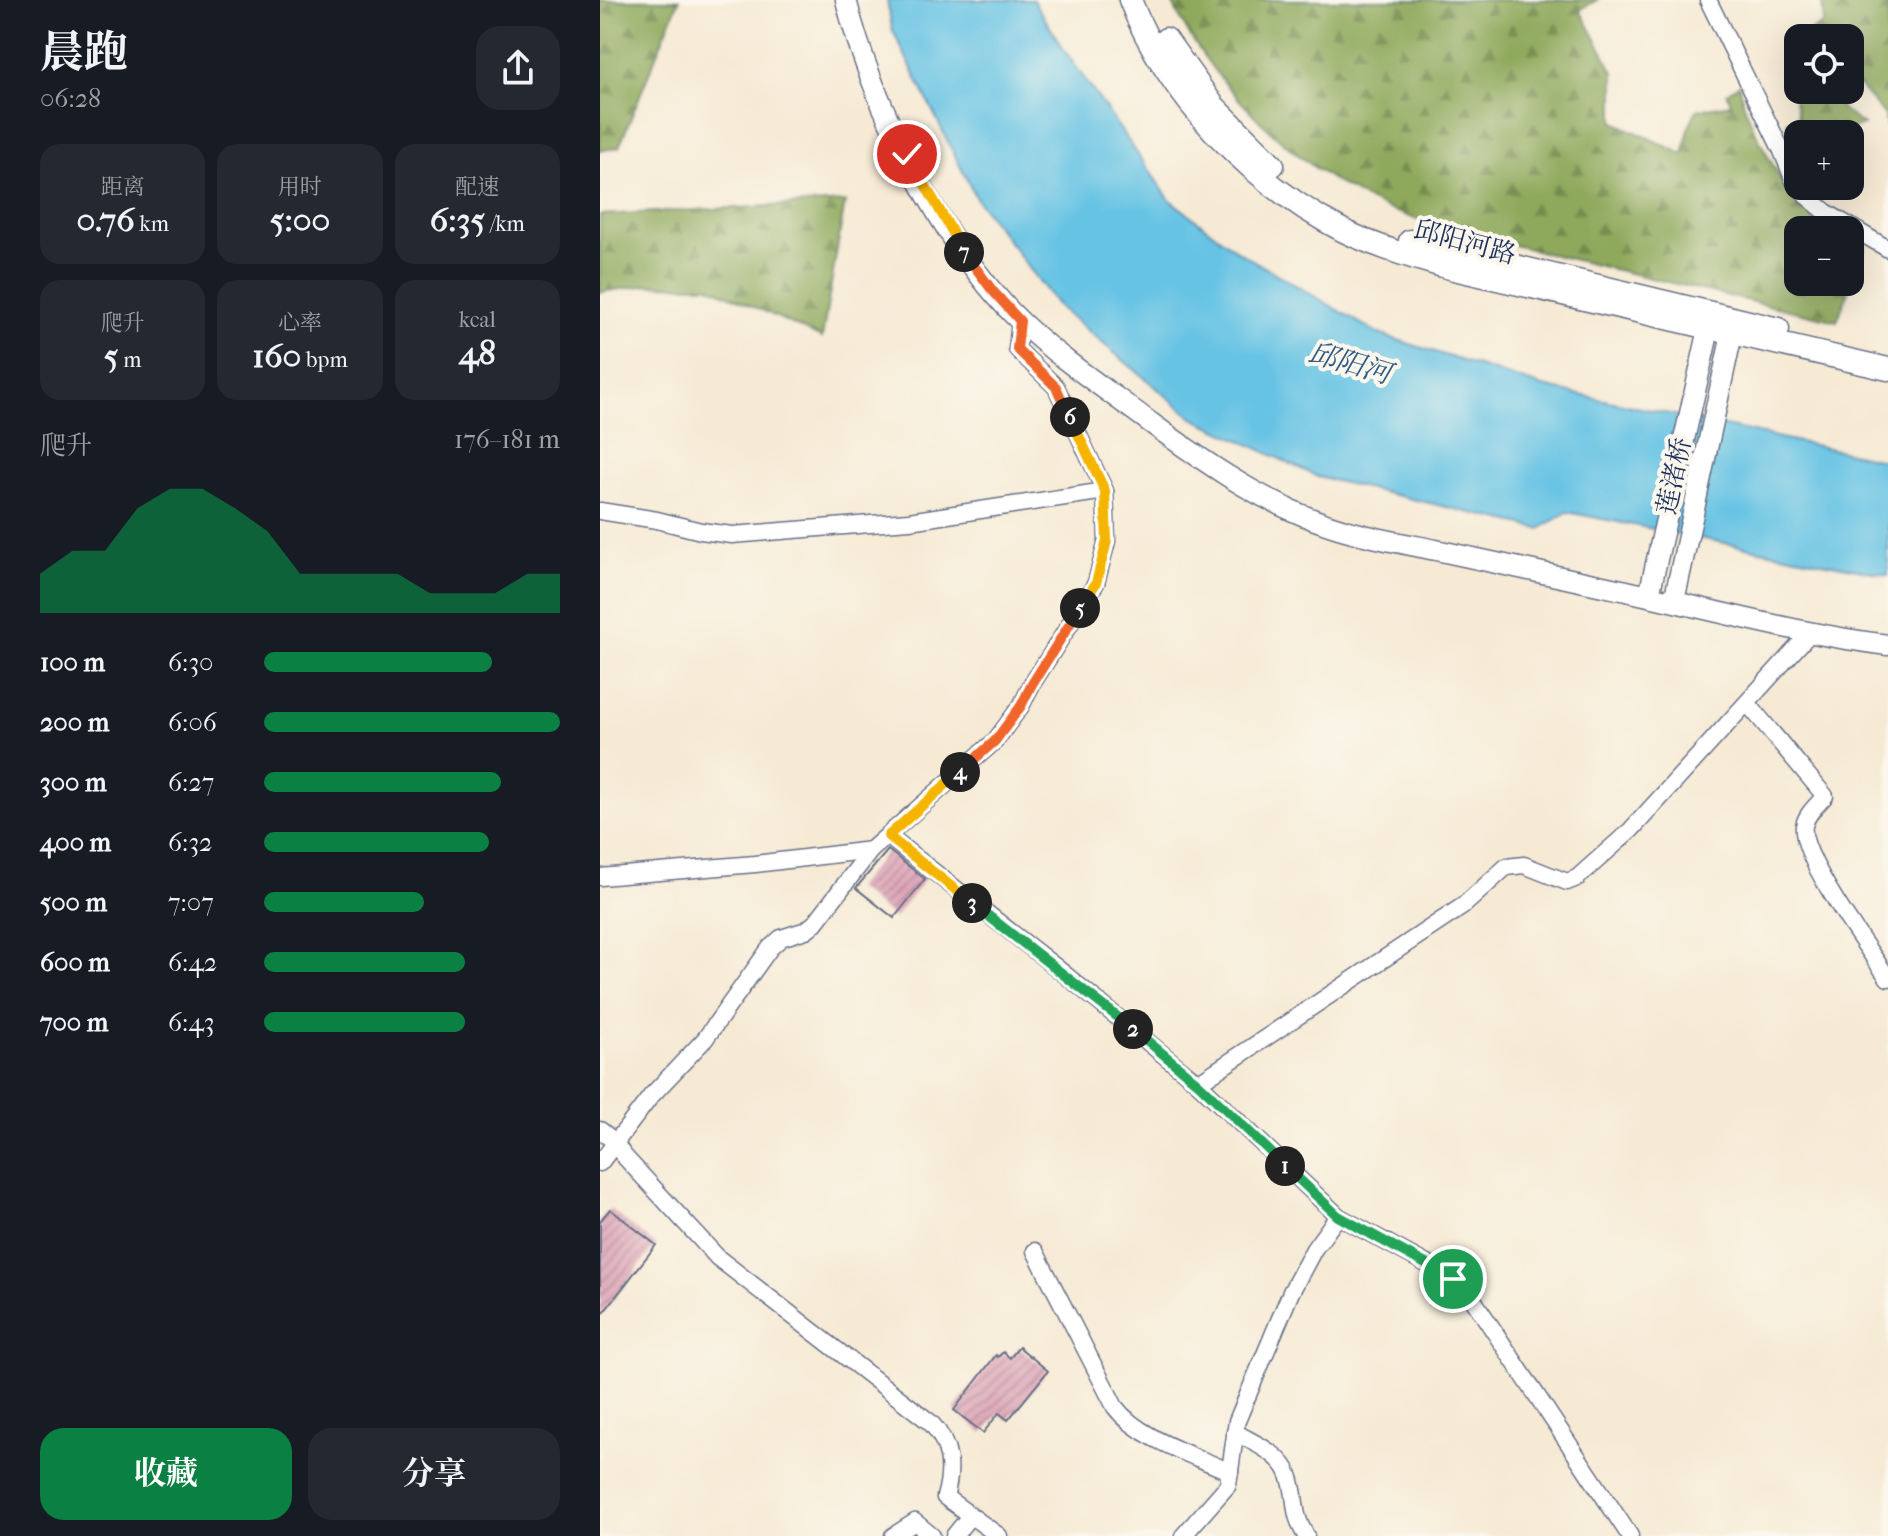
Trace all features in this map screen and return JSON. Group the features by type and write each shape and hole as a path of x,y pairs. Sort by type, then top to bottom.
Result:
{"main road":[{"name":"邱阳河路","path":"1130,0 1170,75 1200,114 1234,150 1269,181 1325,221 1363,240 1419,260 1888,369"},
{"name":"邱阳河路","path":"1146,0 1181,64 1232,126 1305,190 1369,226 1452,253 1888,354"}],"street":[{"path":"846,0 865,58 915,171 968,259 1020,321 1070,363 1216,470 1294,512 1353,532 1810,633 1888,645"},
{"path":"1708,0 1794,181 1826,212 1888,249"},
{"path":"600,1163 651,1096 705,1039 770,948 781,938 801,932 815,923 871,850 995,741 1021,706 1096,583 1107,541 1105,491 1056,387 1017,349 1020,321"},
{"name":"莲渚桥","path":"1649,595 1709,329"},
{"name":"莲渚桥","path":"1674,601 1732,334"},
{"path":"600,511 732,535 909,521 1105,491"},
{"path":"1198,1083 1463,906 1506,867 1524,865 1567,882 1577,878 1631,830 1810,633"},
{"path":"1748,704 1825,796 1805,821 1804,834 1808,848 1825,883 1888,978"},
{"path":"888,836 1198,1083 1338,1216 1445,1274 1468,1292 1630,1536"},
{"path":"600,877 755,864 871,850"},
{"path":"600,1130 615,1142 623,1155 718,1258 931,1423 948,1450 949,1477 945,1497 999,1536"},
{"path":"1183,1536 1228,1485 1237,1421 1291,1292 1319,1241 1338,1216"},
{"path":"1035,1251 1123,1418 1137,1429 1230,1472"},
{"path":"1235,1432 1270,1453 1286,1468 1296,1517 1306,1536"},
{"path":"954,1536 970,1516"},
{"path":"893,1536 915,1522 932,1536"}],"green space":[{"path":"600,0 679,0 619,147 600,151"},
{"path":"1171,0 1597,0 1580,10 1614,72 1614,122 1683,154 1690,124 1697,110 1731,104 1727,93 1739,84 1755,130 1784,183 1784,200 1797,200 1815,216 1784,216 1784,296 1847,296 1837,321 1464,233 1377,204 1329,177 1275,135 1226,84 1186,29"},
{"path":"1822,0 1888,0 1888,130 1884,115 1864,91 1864,24 1824,23"},
{"path":"1796,104 1841,104 1839,107 1856,120 1793,120 1799,118"},
{"path":"845,202 822,338 709,286 648,285 600,292 600,215"}],"water":[{"name":"邱阳河","path":"887,0 1033,0 1065,51 1170,200 1237,251 1379,334 1543,387 1888,461 1888,575 1567,512 1540,529 1318,477 1193,418 1059,307 977,200 892,29"}],"building":[{"path":"888,850 925,879 894,918 856,888"},
{"path":"610,1209 656,1245 600,1317 600,1221"},
{"path":"1019,1347 1048,1371 1008,1420 999,1413 983,1433 954,1410 996,1355 998,1357 1003,1352 1010,1358"}],"route":[{"path":"907,154 968,259 1020,321 1017,349 1056,387 1105,491 1107,541 1096,583 1021,706 995,741 888,836 1198,1083 1338,1216 1453,1279"}]}
